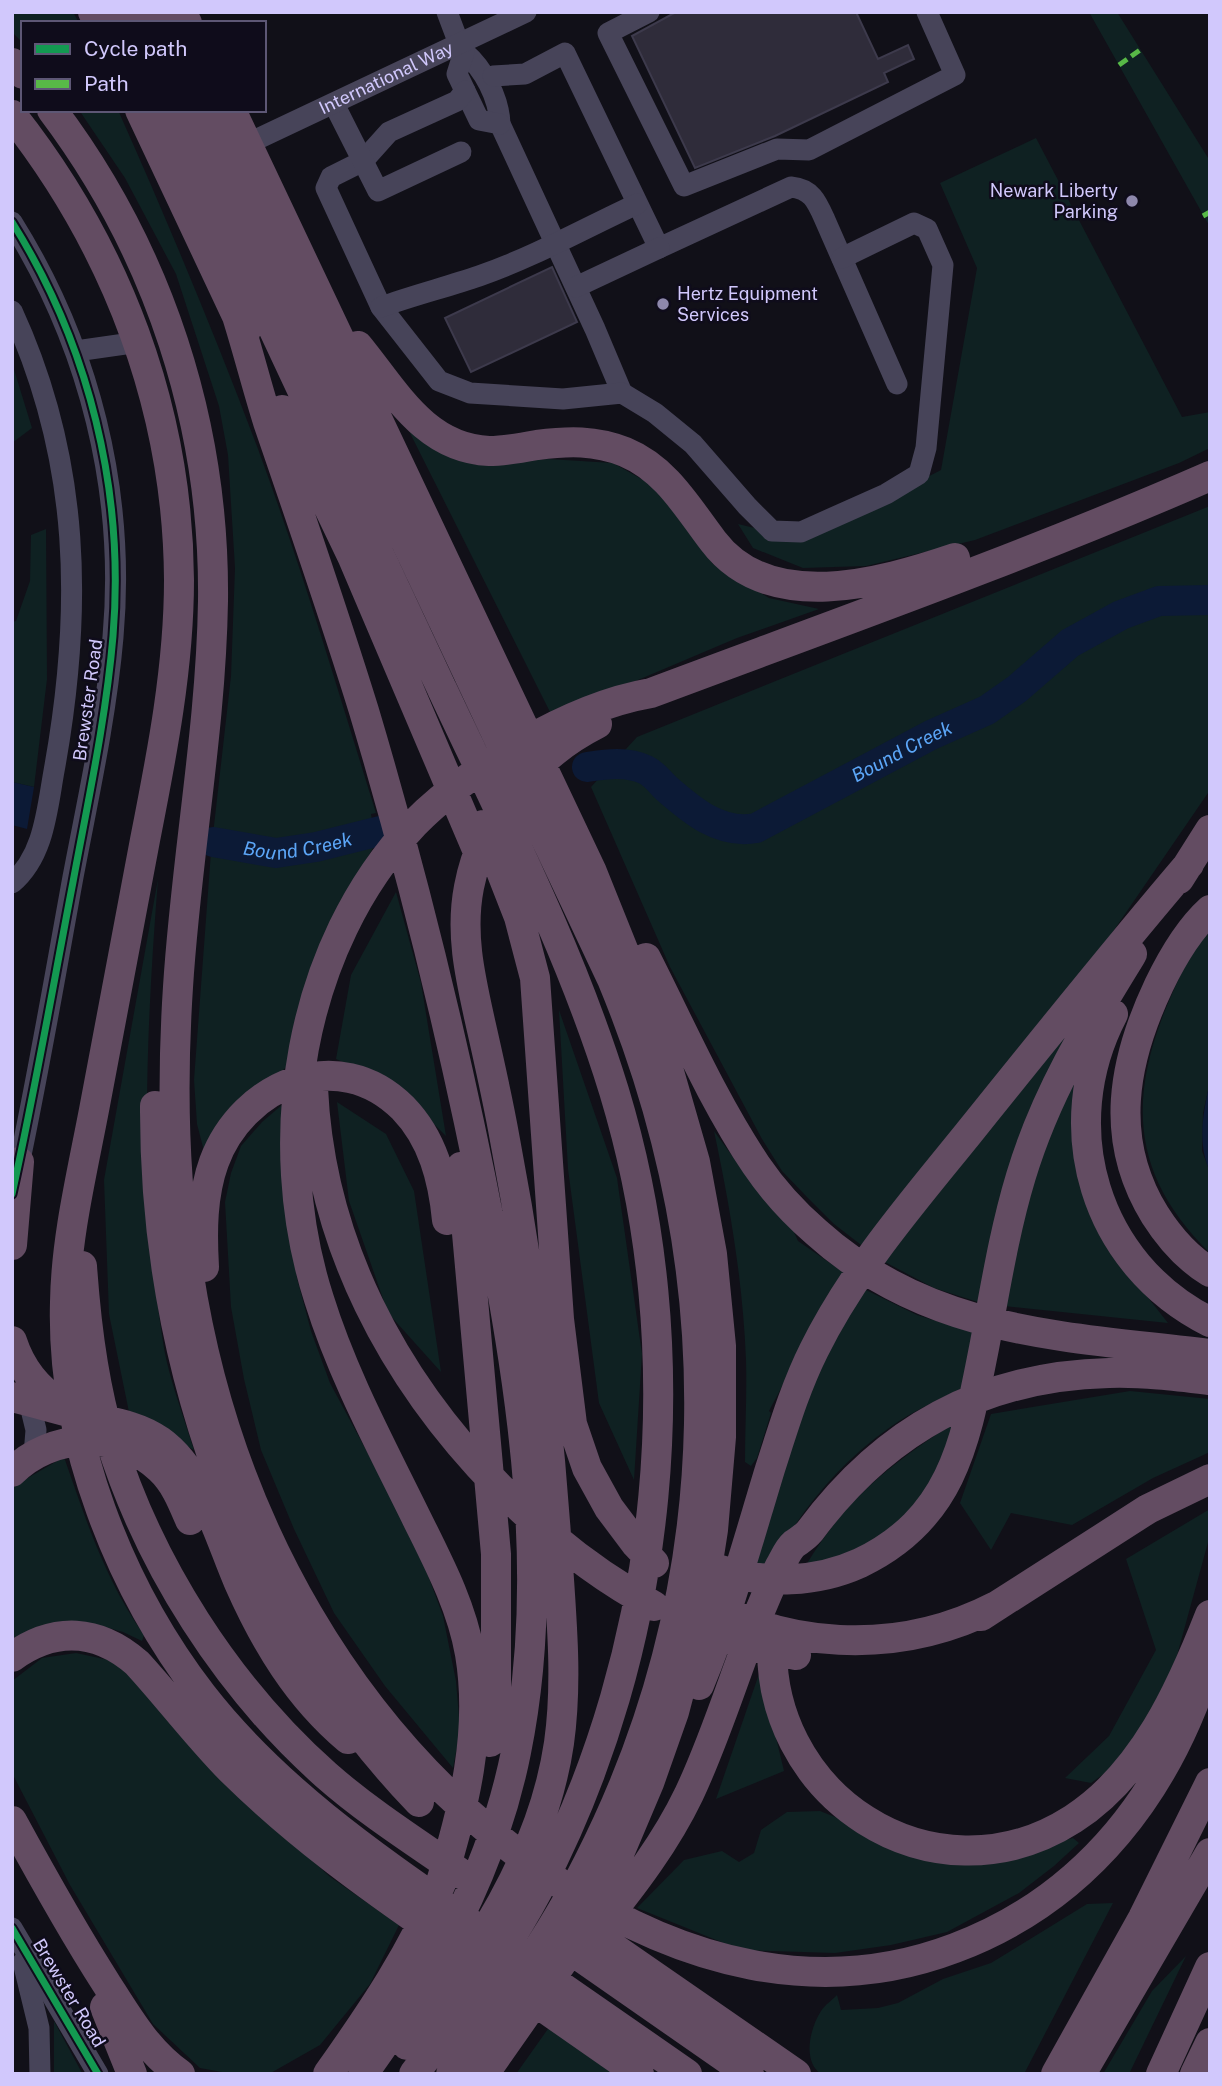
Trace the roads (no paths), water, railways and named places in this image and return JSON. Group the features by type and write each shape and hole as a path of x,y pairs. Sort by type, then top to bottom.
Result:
{"highway":[{"path":"53,112 93,169 132,238 163,312 190,398 202,457 212,544 211,636 179,976 175,1107 177,1167 186,1258 210,1376 247,1490 298,1599 329,1652 424,1789 500,1869 749,2074"},
{"path":"141,112 354,558 505,919 531,1030 544,1135"},
{"path":"172,112 574,977 622,1119 640,1197 651,1267 658,1359 657,1455 647,1548 622,1668 592,1766 563,1837 526,1911 492,1966 415,2074"},
{"path":"204,112 612,979 659,1109 674,1167 691,1257 701,1377 698,1465 686,1565 662,1672 634,1758 589,1861 521,1976 451,2074"},
{"path":"232,112 592,872 661,1044 688,1133 712,1254 719,1315 722,1376 720,1466 713,1530 694,1639 674,1712 602,1894"},
{"path":"12,115 78,210 118,289 139,342 156,401 173,490 178,549 174,667 159,765 88,1137 67,1273 65,1318 75,1409 97,1499 124,1567 167,1644 201,1693 240,1739 282,1781 351,1839 388,1883"},
{"path":"237,316 267,419 307,532 369,728 420,914 448,1031 496,1258 517,1391 531,1542 532,1602 526,1693 502,1811 480,1872 428,1977 363,2074"},
{"path":"334,326 354,342 399,400 435,434 453,444 472,449 499,450 581,441 608,446 634,456 651,466 672,486 726,556 762,578 799,586 856,584 910,573 972,552 1046,544"},
{"path":"441,1882 460,1818 471,1759 474,1707 469,1649 451,1589 364,1410 328,1328 312,1276 298,1194 321,1004 332,957 347,921 377,870 409,830 447,793 508,752 552,727 621,698 651,693 1046,544 1210,476"},
{"path":"356,505 522,926 534,978 559,1319 572,1424 594,1482 617,1520 646,1555 669,1576 706,1601 747,1621 782,1632 864,1641 895,1639 941,1629 996,1606"},
{"path":"386,2074 464,1966 511,1887 530,1848 544,1808 559,1739 563,1688 562,1635 545,1399 524,1250 466,950 467,899 476,860 501,810 518,788 536,768 566,743 591,727 628,710 651,693"},
{"path":"204,724 191,763 161,993 156,1075 158,1200 178,1332 201,1420 222,1483 266,1585 288,1626 325,1685 374,1752 424,1789"},
{"path":"559,1319 570,1373 596,1450 619,1494 647,1528 686,1556 732,1573 778,1579 822,1576 864,1561 902,1537 931,1506 946,1483 963,1446 1008,1226 1022,1173 1055,1086 1083,1033 1210,830"},
{"path":"523,2021 576,1941 641,1823 704,1675 787,1416 822,1335 857,1277 907,1209 1110,956 1189,864"},
{"path":"592,872 643,951 719,1102 756,1166 786,1203 832,1247 902,1292 976,1320 1043,1333 1210,1354"},
{"path":"1210,910 1181,946 1146,1015 1130,1067 1125,1118 1129,1154 1147,1202 1173,1240 1210,1272"},
{"path":"1136,949 1135,971 1099,1043 1089,1080 1085,1119 1091,1173 1108,1220 1133,1261 1168,1296 1210,1322"},
{"path":"328,2074 380,1999 415,1939 468,1820 484,1771 494,1718 497,1663 495,1533 448,1031"},
{"path":"210,1376 203,1261 204,1212 211,1171 227,1137 259,1100 298,1079 340,1077 362,1082 384,1093 415,1123 428,1144 441,1181 468,1434 497,1663"},
{"path":"306,1136 326,1184 345,1248 372,1312 417,1389 459,1443 506,1494 570,1552 611,1582 696,1627 771,1651 807,1657 857,1658 923,1644 996,1606 1148,1509 1210,1479"},
{"path":"88,1137 82,1197 82,1258 94,1368 110,1439 131,1497 171,1578 202,1629 237,1678 315,1765 407,1836 623,1971 796,2074"},
{"path":"12,1245 19,1162"},
{"path":"12,1341 20,1362 32,1380 49,1396 83,1416"},
{"path":"484,2074 634,1883 671,1828 698,1773 771,1585 793,1545 805,1538 842,1492 880,1454 925,1423 967,1402 1028,1383 1078,1375 1139,1373 1210,1380"},
{"path":"21,1399 137,1429 158,1440 176,1455 195,1482 249,1604 288,1672 307,1699 329,1723 483,1826 537,1868 594,1904 650,1933 720,1959 809,1972 897,1965 926,1958 981,1937 1017,1918 1061,1888 1121,1829 1157,1780 1171,1754 1210,1656"},
{"path":"23,1464 56,1444 81,1440 131,1450 161,1470 181,1499 223,1595 270,1676 365,1794 407,1836"},
{"path":"805,1538 803,1551 778,1606 773,1634 774,1677 784,1719 803,1760 833,1796 856,1815 881,1829 926,1845 957,1849 1002,1847 1045,1833 1090,1806 1125,1770 1157,1726 1182,1680 1210,1615"},
{"path":"12,1657 44,1640 65,1636 99,1639 119,1649 137,1663 218,1756 249,1787 323,1852 388,1883 587,2021 687,2074"},
{"path":"1056,2074 1143,1918 1210,1783"},
{"path":"12,1821 72,1930 137,2032 180,2074"},
{"path":"1081,2074 1210,1853"},
{"path":"72,1930 132,2074"},
{"path":"1161,2074 1210,1967"},
{"path":"303,2074 343,2042 380,1999"},
{"path":"587,2021 639,2074"},
{"path":"1195,2074 1210,2043"}],"street":[{"name":"International Way","path":"247,144 462,48 526,12"},
{"path":"649,12 608,33 684,186 777,149 809,150 955,75 927,12"},
{"path":"445,13 462,48 477,63 499,108 500,124 614,370 622,393"},
{"path":"462,48 485,59 507,105 500,124"},
{"path":"462,48 457,74 479,120 500,124"},
{"path":"493,76 525,74 565,53 659,247"},
{"path":"466,91 457,101 389,132 363,161 331,177 326,188 382,307 439,381 470,393 563,399 622,393 655,413 693,444 772,531 801,531 886,494 919,474 926,448 943,265 926,229 914,223 842,258"},
{"path":"334,104 378,191 461,152"},
{"path":"576,287 791,187 808,192 816,200 897,384"},
{"path":"382,307 480,275 556,244 637,204"},
{"name":"Brewster Road","path":"12,222 48,287 76,352 95,414 108,478 114,537 115,613 101,730 20,1125 19,1162 12,1194"},
{"path":"12,311 41,384 60,454 70,518 73,591 72,636 65,705 44,824 31,861 12,883"},
{"path":"76,352 139,342"},
{"path":"21,1399 36,1430 23,1464"},
{"name":"Brewster Road","path":"12,1929 38,2021 41,2041 40,2074"},
{"name":"Brewster Road","path":"12,1929 98,2074"}],"water":[{"path":"12,782 34,787 27,829 12,825"},
{"path":"1210,1082 1210,1172 1202,1139 1203,1116"}],"waterway":[{"name":"Bound Creek","path":"587,767 617,764 639,767 652,774 686,805 707,819 730,828 756,828 931,735 987,710 1017,689 1070,643 1121,615 1159,601 1210,600"},
{"name":"Bound Creek","path":"213,842 276,853 316,847 380,831"}],"place":[{"name":"Newark Liberty Parking","path":"1132,201"},
{"name":"Hertz Equipment Services","path":"663,304"}]}
